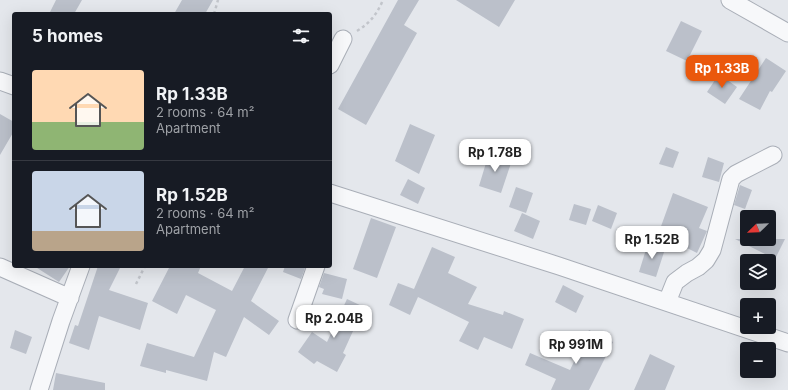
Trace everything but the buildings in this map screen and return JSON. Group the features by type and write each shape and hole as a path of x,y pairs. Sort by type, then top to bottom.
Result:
{"street":[{"path":"730,0 788,33"},
{"path":"332,61 343,40"},
{"path":"0,81 12,85"},
{"path":"667,302 675,282 698,267 706,260 712,250 731,180 736,174 773,155"},
{"path":"332,197 667,302 788,343"},
{"path":"0,267 70,298"},
{"path":"39,390 61,321 80,268"},
{"path":"296,320 315,268"}],"path":[{"path":"215,12 218,0"},
{"path":"377,13 383,0"},
{"path":"136,284 144,268"}]}
